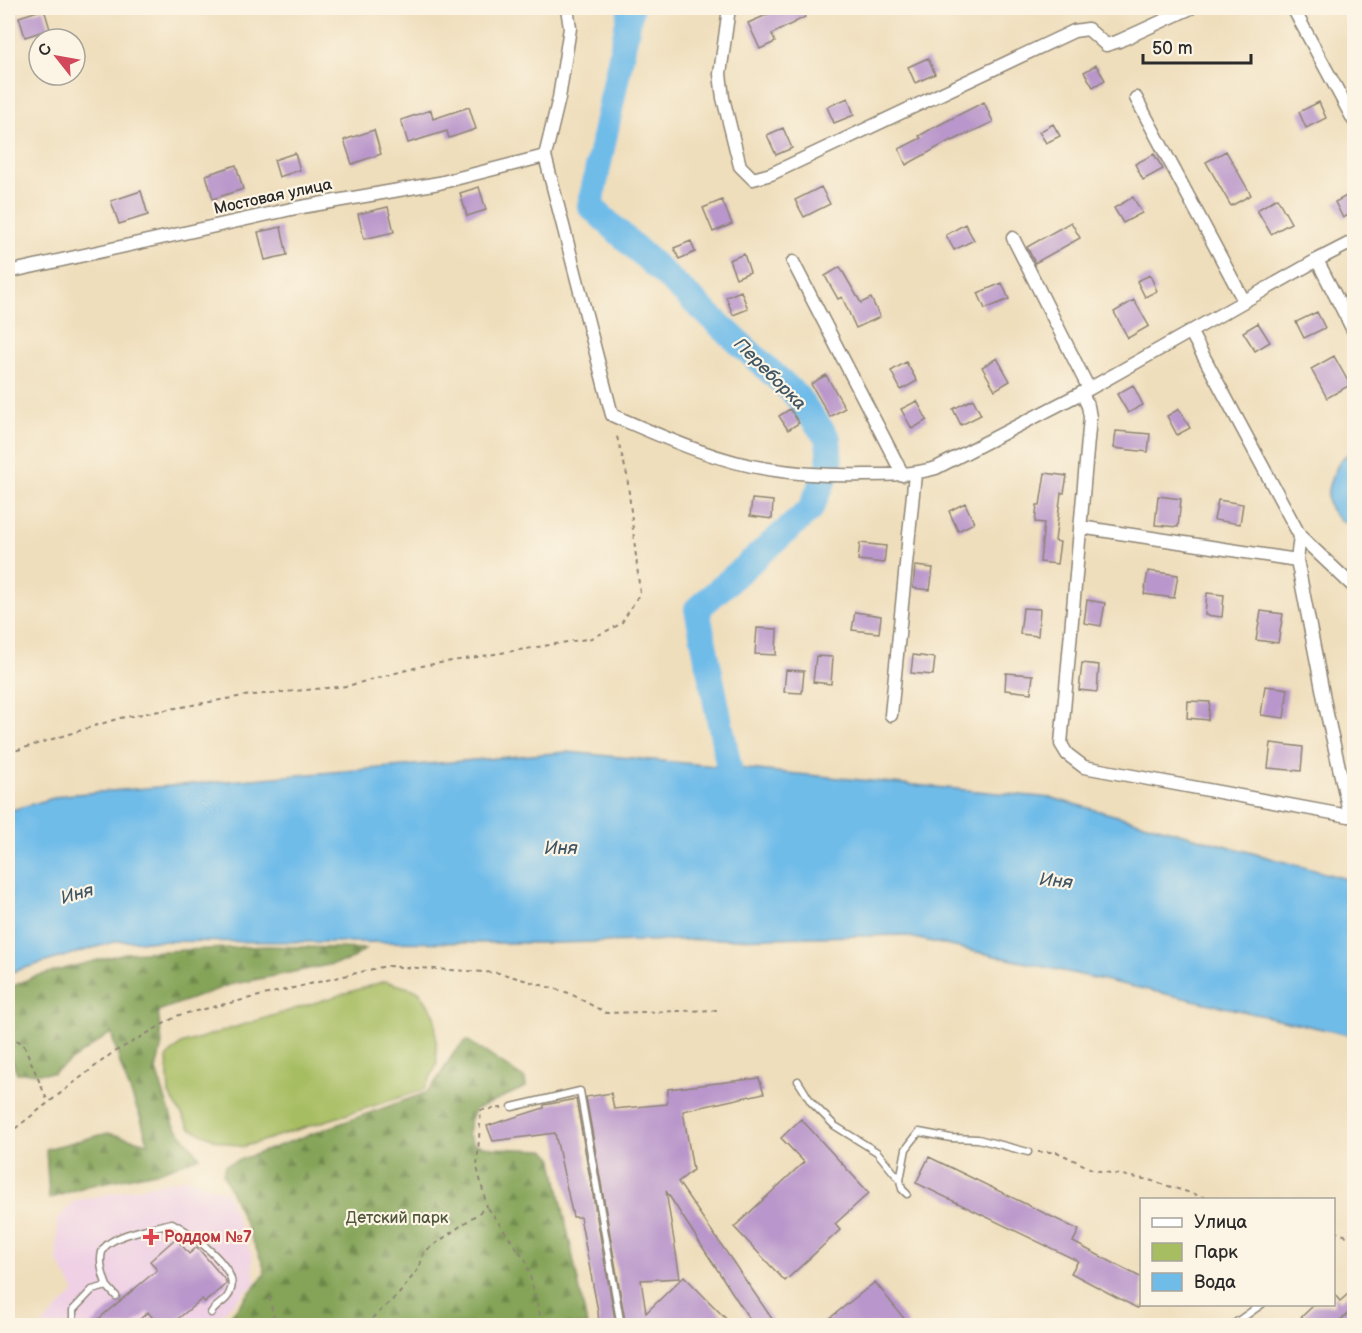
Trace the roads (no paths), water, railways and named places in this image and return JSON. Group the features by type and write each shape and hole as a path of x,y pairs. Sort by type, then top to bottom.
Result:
{"street":[{"path":"567,8 570,28 559,98 544,156 612,415 658,435 716,455 767,469 835,476 909,475 936,468 1085,391 1354,241"},
{"path":"729,8 720,74 723,98 740,166 753,179 771,174 1074,31 1088,29 1106,45 1191,8"},
{"path":"1293,8 1354,121"},
{"path":"1136,99 1244,301"},
{"name":"Мостовая улица","path":"8,272 296,207 439,183 544,156"},
{"path":"1013,238 1085,391 1090,417 1061,744 1067,754 1084,767 1352,816 1327,714 1297,560 1300,536"},
{"path":"1317,260 1354,332"},
{"path":"793,262 909,475 891,715"},
{"path":"1190,332 1300,536 1354,587"},
{"path":"1080,527 1297,560"}],"lane":[{"path":"798,1081 811,1102 835,1126 877,1152 900,1180"},
{"path":"512,1107 580,1091 621,1326"},
{"path":"908,1194 902,1190 900,1180 906,1149 919,1132 951,1138 978,1139 1028,1152"},
{"path":"116,1296 107,1286 102,1271 102,1252 108,1243 138,1231 172,1223 187,1231 227,1268 232,1287 226,1300 215,1306 211,1313"},
{"path":"73,1326 73,1310 92,1290 107,1286"},
{"path":"1231,1326 1261,1306"}],"water":[{"path":"1354,452 1354,527 1337,517 1327,497 1338,464 1345,456"},
{"name":"Иня","path":"567,752 1052,798 1354,881 1354,1036 901,935 553,943 117,941 8,973 8,811 64,795"}],"waterway":[{"name":"Переборка","path":"631,8 590,206 796,395 828,439 830,466 810,510 697,609 736,802"}],"place":[{"name":"Роддом №7","path":"151,1237"}],"park label":[{"name":"Детский парк","path":"397,1218"}]}
